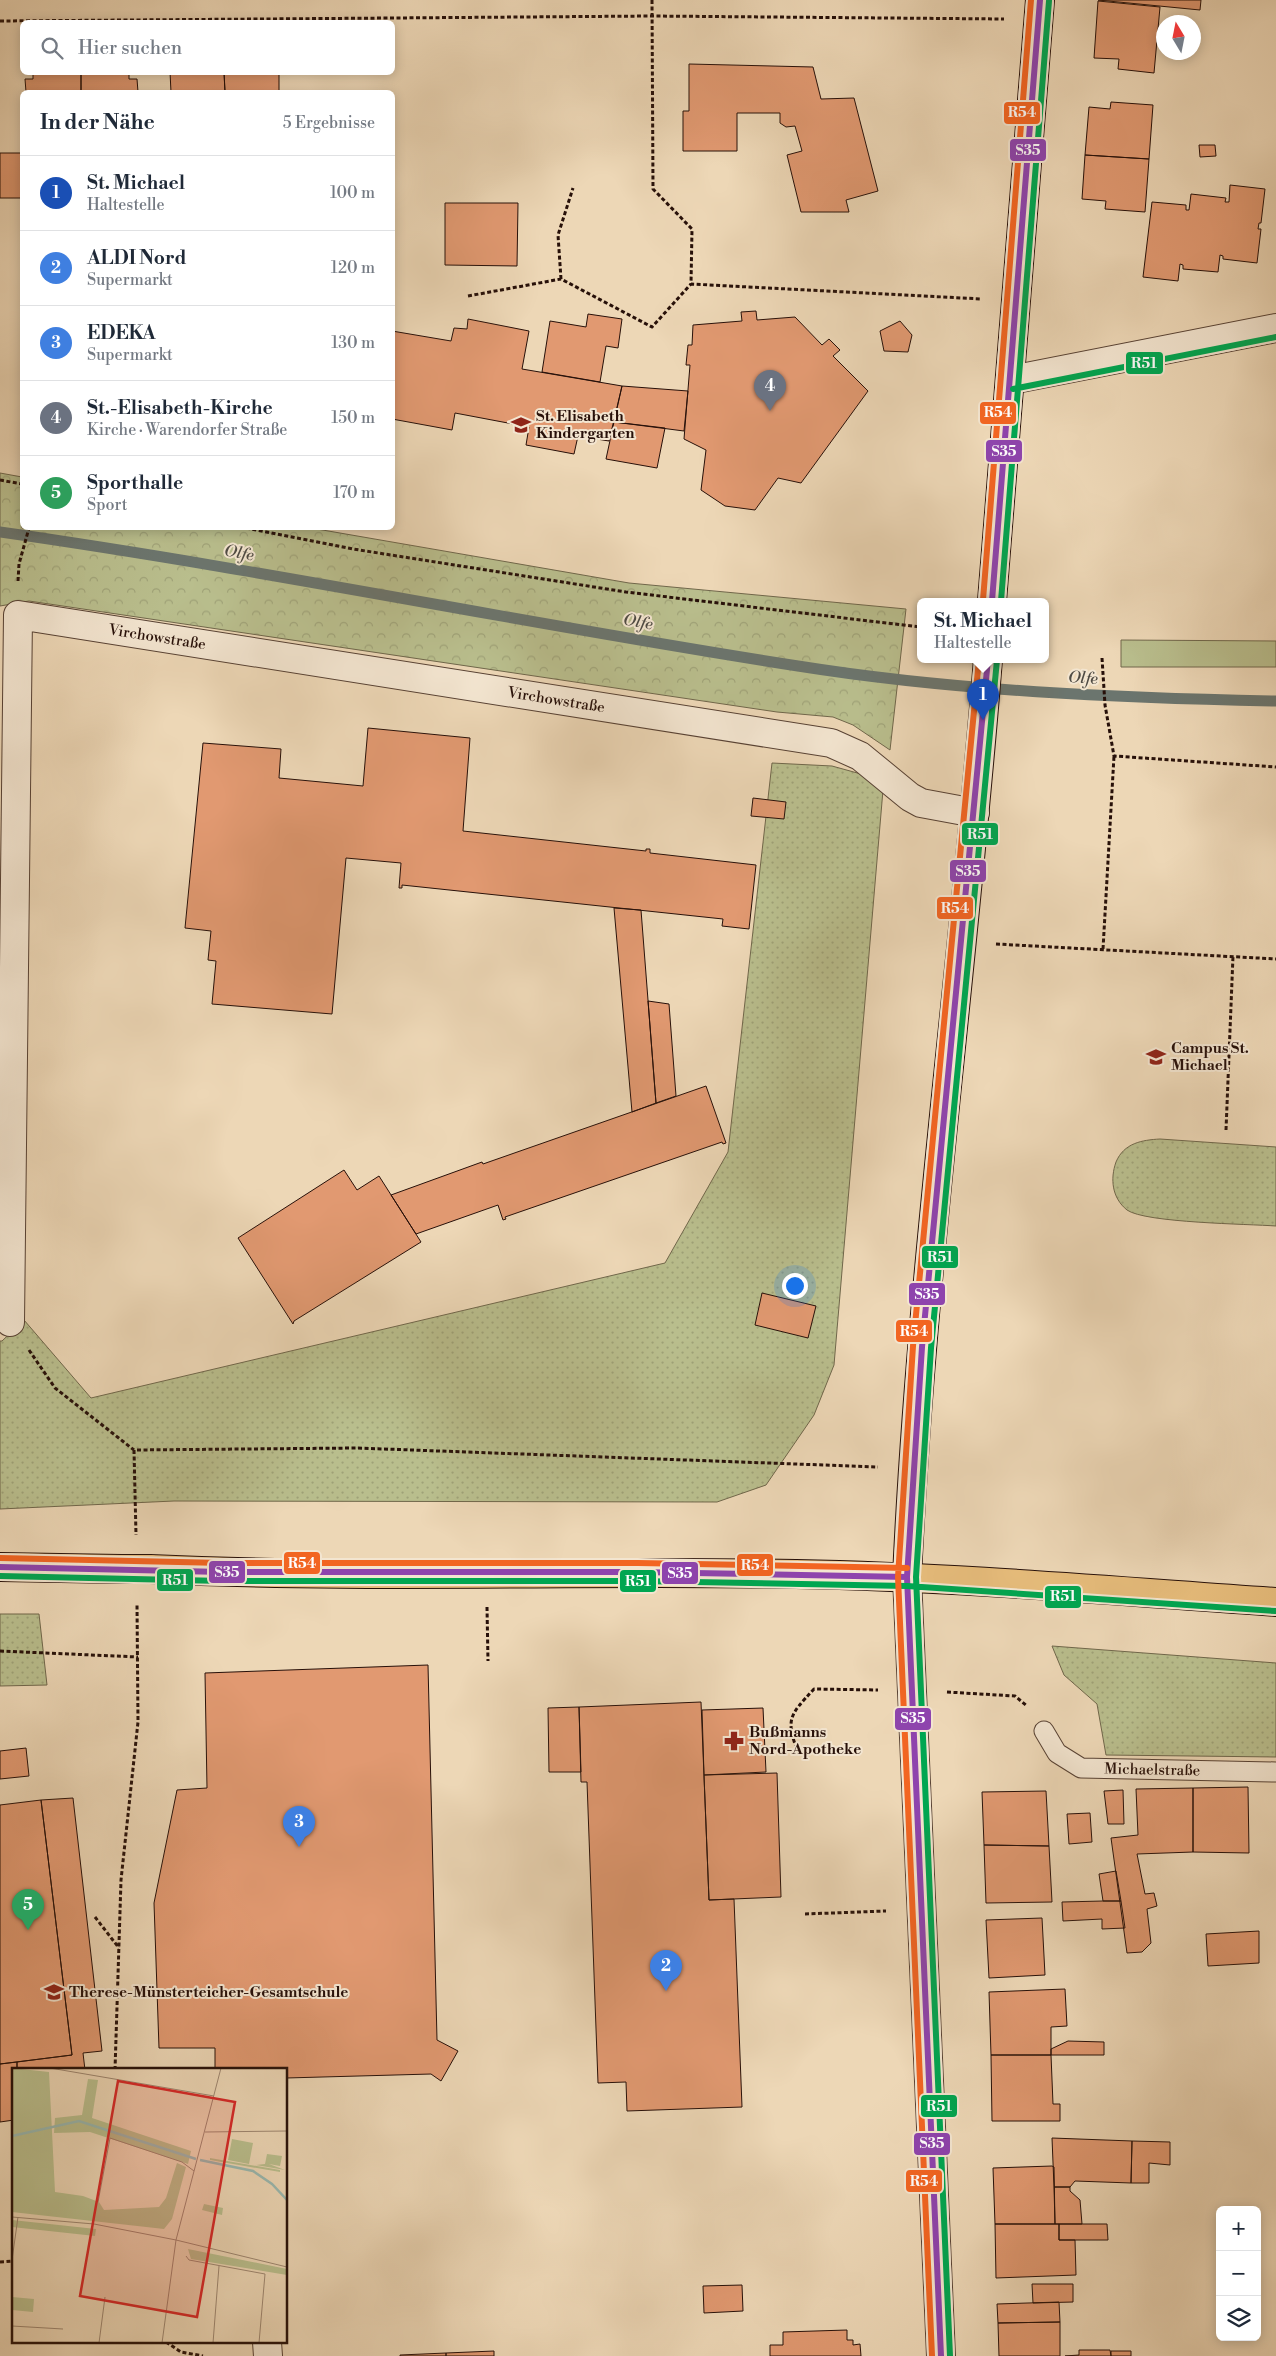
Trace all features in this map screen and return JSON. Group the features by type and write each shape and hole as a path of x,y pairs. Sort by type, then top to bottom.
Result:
{"main road":[{"path":"0,1567 223,1572 677,1572 907,1577 1276,1602"}],"street":[{"path":"992,598 1039,10"},
{"path":"1010,380 1276,328"},
{"name":"Virchowstraße","path":"10,1322 18,615 831,743 860,756 910,797 921,803 975,813"},
{"path":"941,2356 910,1690 907,1577 912,1468 988,663"}],"lane":[{"name":"Michaelstraße","path":"1044,1731 1057,1753 1081,1768 1276,1772"}],"path":[{"path":"468,296 561,279 652,327 691,284 692,229 652,189 652,0"},
{"path":"0,20 652,16 1039,10"},
{"path":"561,279 558,235 573,188"},
{"path":"691,284 1017,301"},
{"path":"0,480 20,484"},
{"path":"19,564 28,530"},
{"path":"256,530 353,549 626,592 917,627"},
{"path":"1102,658 1105,705 1114,756 1103,950"},
{"path":"1114,756 1276,767"},
{"path":"961,942 1276,959"},
{"path":"1226,1130 1233,956"},
{"path":"10,1322 55,1388 134,1450 357,1448 912,1468"},
{"path":"134,1450 136,1538"},
{"path":"485,1572 488,1662"},
{"path":"115,2068 121,1880 138,1722 137,1598"},
{"path":"0,1650 138,1657"},
{"path":"799,1755 790,1731 790,1721 794,1711 814,1689 910,1690 1015,1696 1032,1710 1044,1731"},
{"path":"805,1914 920,1909"},
{"path":"95,1917 119,1949"},
{"path":"169,2344 181,2352 203,2356"}],"green space":[{"path":"0,473 20,477 20,530 323,530 629,583 906,609 890,750 853,725 833,717 777,712 29,601 0,606"},
{"path":"1121,640 1276,641 1276,667 1121,667"},
{"path":"772,763 832,766 861,774 883,790 834,1365 814,1415 766,1485 717,1502 174,1501 0,1509 0,1341 24,1320 91,1398 665,1263 728,1152"},
{"path":"1160,1139 1276,1147 1276,1226 1154,1218 1127,1210 1115,1194 1113,1175 1116,1162 1124,1151 1134,1144"},
{"path":"0,1614 39,1614 47,1685 0,1686"},
{"path":"1052,1646 1276,1663 1276,1757 1106,1755 1097,1704 1064,1675"}],"building":[{"path":"1098,0 1201,0 1200,10"},
{"path":"1098,1 1160,7 1159,15 1156,15 1154,73 1118,69 1119,59 1094,58"},
{"path":"689,64 813,67 821,99 854,98 878,191 846,200 849,212 801,212 787,155 802,151 795,126 786,127 780,123 780,113 737,113 737,151 683,151 683,111 689,111"},
{"path":"33,75 81,75 81,90 26,90 25,79 33,79"},
{"path":"81,75 129,75 129,79 137,79 138,90 81,90"},
{"path":"170,75 224,75 225,90 171,90"},
{"path":"224,75 279,75 279,90 225,90"},
{"path":"1111,102 1153,105 1149,159 1085,155 1089,107 1110,109"},
{"path":"1199,145 1215,145 1216,156 1200,157"},
{"path":"0,153 20,153 20,198 0,198"},
{"path":"1085,155 1149,159 1145,212 1105,209 1106,201 1082,199"},
{"path":"1230,185 1265,189 1261,223 1259,223 1258,229 1261,229 1257,263 1223,259 1223,256 1220,255 1218,272 1183,269 1183,265 1180,264 1178,281 1143,277 1152,202 1186,205 1186,210 1189,210 1191,194 1226,198 1225,202 1229,202"},
{"path":"445,203 518,203 517,266 445,265"},
{"path":"756,311 757,320 795,317 822,345 829,339 840,350 833,356 868,391 801,483 778,478 755,510 725,506 701,490 706,450 684,439 690,365 686,365 688,345 692,345 693,325 742,321 741,312"},
{"path":"588,314 622,319 618,348 606,346 600,382 542,372 550,321 586,327"},
{"path":"468,319 529,331 522,369 622,386 609,441 578,436 574,454 526,445 529,427 455,413 452,430 395,420 395,332 451,341 454,328 467,329"},
{"path":"900,321 912,335 908,352 884,351 880,331"},
{"path":"622,386 688,391 684,431 614,422"},
{"path":"614,422 665,428 657,468 606,459"},
{"path":"368,728 470,738 463,831 646,851 646,849 650,849 650,853 756,865 749,929 722,926 723,919 402,885 402,888 399,888 401,863 346,858 332,1014 212,1004 216,961 208,960 211,931 185,928 203,743 281,749 279,778 363,786"},
{"path":"753,798 786,802 784,819 751,816"},
{"path":"614,908 641,910 656,1103 632,1112"},
{"path":"648,1001 669,1004 676,1096 656,1103"},
{"path":"706,1086 726,1143 723,1144 722,1142 505,1217 506,1219 503,1220 498,1205 416,1234 391,1195 482,1162 483,1164"},
{"path":"344,1170 357,1190 379,1176 421,1242 294,1321 293,1324 238,1238"},
{"path":"762,1293 816,1306 808,1338 755,1325"},
{"path":"428,1665 437,2040 458,2051 441,2081 431,2074 288,2078 288,2068 215,2068 215,2048 159,2048 154,1903 177,1790 207,1788 205,1673"},
{"path":"701,1702 709,1900 734,1899 742,2107 627,2111 626,2082 598,2083 587,1782 581,1782 579,1707"},
{"path":"579,1707 581,1772 549,1772 548,1708"},
{"name":"Bußmanns Nord-Apotheke","path":"763,1708 766,1772 704,1775 702,1710"},
{"path":"26,1748 29,1776 0,1779 0,1751"},
{"path":"777,1773 781,1897 709,1900 704,1775"},
{"path":"1248,1787 1249,1853 1193,1852 1193,1788"},
{"path":"1193,1788 1193,1852 1137,1854 1145,1894 1154,1893 1157,1906 1147,1909 1151,1943 1142,1952 1127,1953 1111,1838 1138,1835 1136,1789"},
{"path":"1123,1790 1124,1824 1108,1824 1104,1791"},
{"path":"1046,1791 1049,1846 984,1845 982,1792"},
{"path":"73,1798 102,2051 83,2053 85,2068 17,2068 17,2062 72,2055 41,1800"},
{"path":"41,1800 72,2055 0,2064 0,1805"},
{"path":"1090,1813 1092,1842 1069,1844 1067,1814"},
{"path":"984,1845 1049,1846 1052,1902 986,1903"},
{"path":"1116,1871 1121,1901 1103,1901 1099,1874"},
{"path":"1121,1901 1125,1928 1102,1929 1102,1919 1063,1921 1062,1902"},
{"path":"1042,1918 1045,1975 989,1978 986,1920"},
{"path":"1259,1931 1259,1963 1208,1966 1206,1934"},
{"path":"1065,1989 1067,2026 1051,2027 1051,2055 991,2055 989,1992"},
{"path":"1068,2041 1104,2042 1104,2055 1051,2055 1051,2049"},
{"path":"991,2055 1051,2055 1053,2104 1060,2104 1060,2121 992,2121"},
{"path":"17,2062 17,2068 12,2068 12,2120 0,2122 0,2064"},
{"path":"1052,2138 1132,2141 1131,2183 1075,2181 1070,2187 1054,2187"},
{"path":"1132,2141 1170,2142 1170,2165 1149,2163 1149,2183 1131,2183"},
{"path":"1054,2167 1055,2224 995,2224 993,2168"},
{"path":"1054,2187 1070,2187 1070,2191 1080,2200 1082,2224 1055,2224"},
{"path":"995,2224 1059,2224 1059,2240 1075,2240 1076,2275 996,2278"},
{"path":"1059,2224 1107,2224 1108,2240 1059,2240"},
{"path":"1032,2284 1073,2284 1073,2302 1033,2303"},
{"path":"742,2285 743,2311 704,2313 703,2286"},
{"path":"1059,2302 1060,2322 998,2323 997,2304"},
{"path":"1060,2322 1060,2356 999,2356 998,2323"},
{"path":"847,2330 847,2340 853,2340 853,2345 860,2344 861,2356 770,2356 770,2345 783,2345 783,2332"},
{"path":"1079,2350 1110,2350 1111,2356 1065,2356 1079,2355"},
{"path":"494,2351 494,2356 446,2356 446,2353"},
{"path":"1111,2351 1131,2351 1131,2356 1111,2356"},
{"path":"446,2353 446,2356 400,2356 400,2355"}],"waterway":[{"name":"Olfe","path":"0,532 200,563 698,650 857,675 1037,692 1276,701"}],"transit line":[{"name":"R54","path":"983,598 1031,0"},
{"name":"S35","path":"992,598 1040,0"},
{"name":"R51","path":"1001,598 1049,1"},
{"name":"R51","path":"1013,389 1276,337"},
{"name":"R54","path":"932,2356 898,1577 913,1346 979,663"},
{"name":"S35","path":"941,2356 907,1577 922,1347 988,663"},
{"name":"R51","path":"950,2356 916,1577 931,1348 997,663"},
{"name":"R54","path":"0,1558 223,1563 638,1563 907,1568"},
{"name":"S35","path":"0,1567 223,1572 638,1572 907,1577"},
{"name":"R51","path":"0,1576 223,1581 638,1581 907,1586 1275,1611"}],"place":[{"name":"St.-Elisabeth-Kirche","path":"770,411"},
{"name":"St. Elisabeth Kindergarten","path":"521,425"},
{"name":"St. Michael","path":"983,720"},
{"name":"Campus St. Michael","path":"1156,1057"},
{"name":"Bußmanns Nord-Apotheke","path":"734,1741"},
{"name":"EDEKA","path":"299,1847"},
{"name":"Sporthalle","path":"28,1930"},
{"name":"ALDI Nord","path":"666,1991"},
{"name":"Therese-Münsterteicher-Gesamtschule","path":"54,1992"}]}
